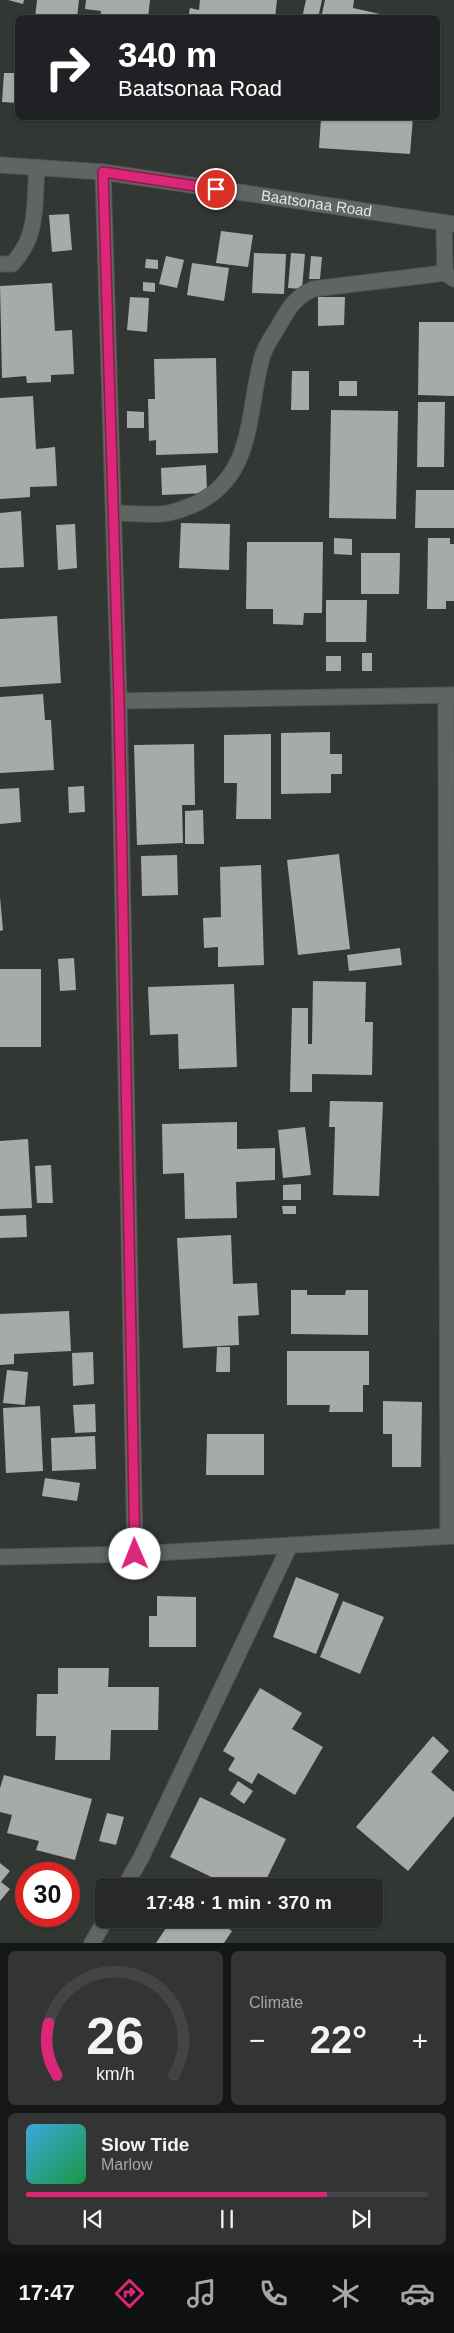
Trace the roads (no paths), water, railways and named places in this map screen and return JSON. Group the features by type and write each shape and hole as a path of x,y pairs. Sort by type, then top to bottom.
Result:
{"street":[{"name":"Baatsonaa Road","path":"0,165 103,172 449,224"},
{"path":"0,264 12,264 24,251 32,234 37,167"},
{"path":"103,172 119,701 135,1554"},
{"path":"114,513 162,514 177,511 203,500 223,485 238,464 248,434 261,359 290,304 299,296 313,289 449,276 449,224"},
{"path":"0,1557 135,1554 451,1536 450,695 119,701"},
{"path":"130,1878 141,1858 290,1545"},
{"path":"92,1943 101,1928"}]}
